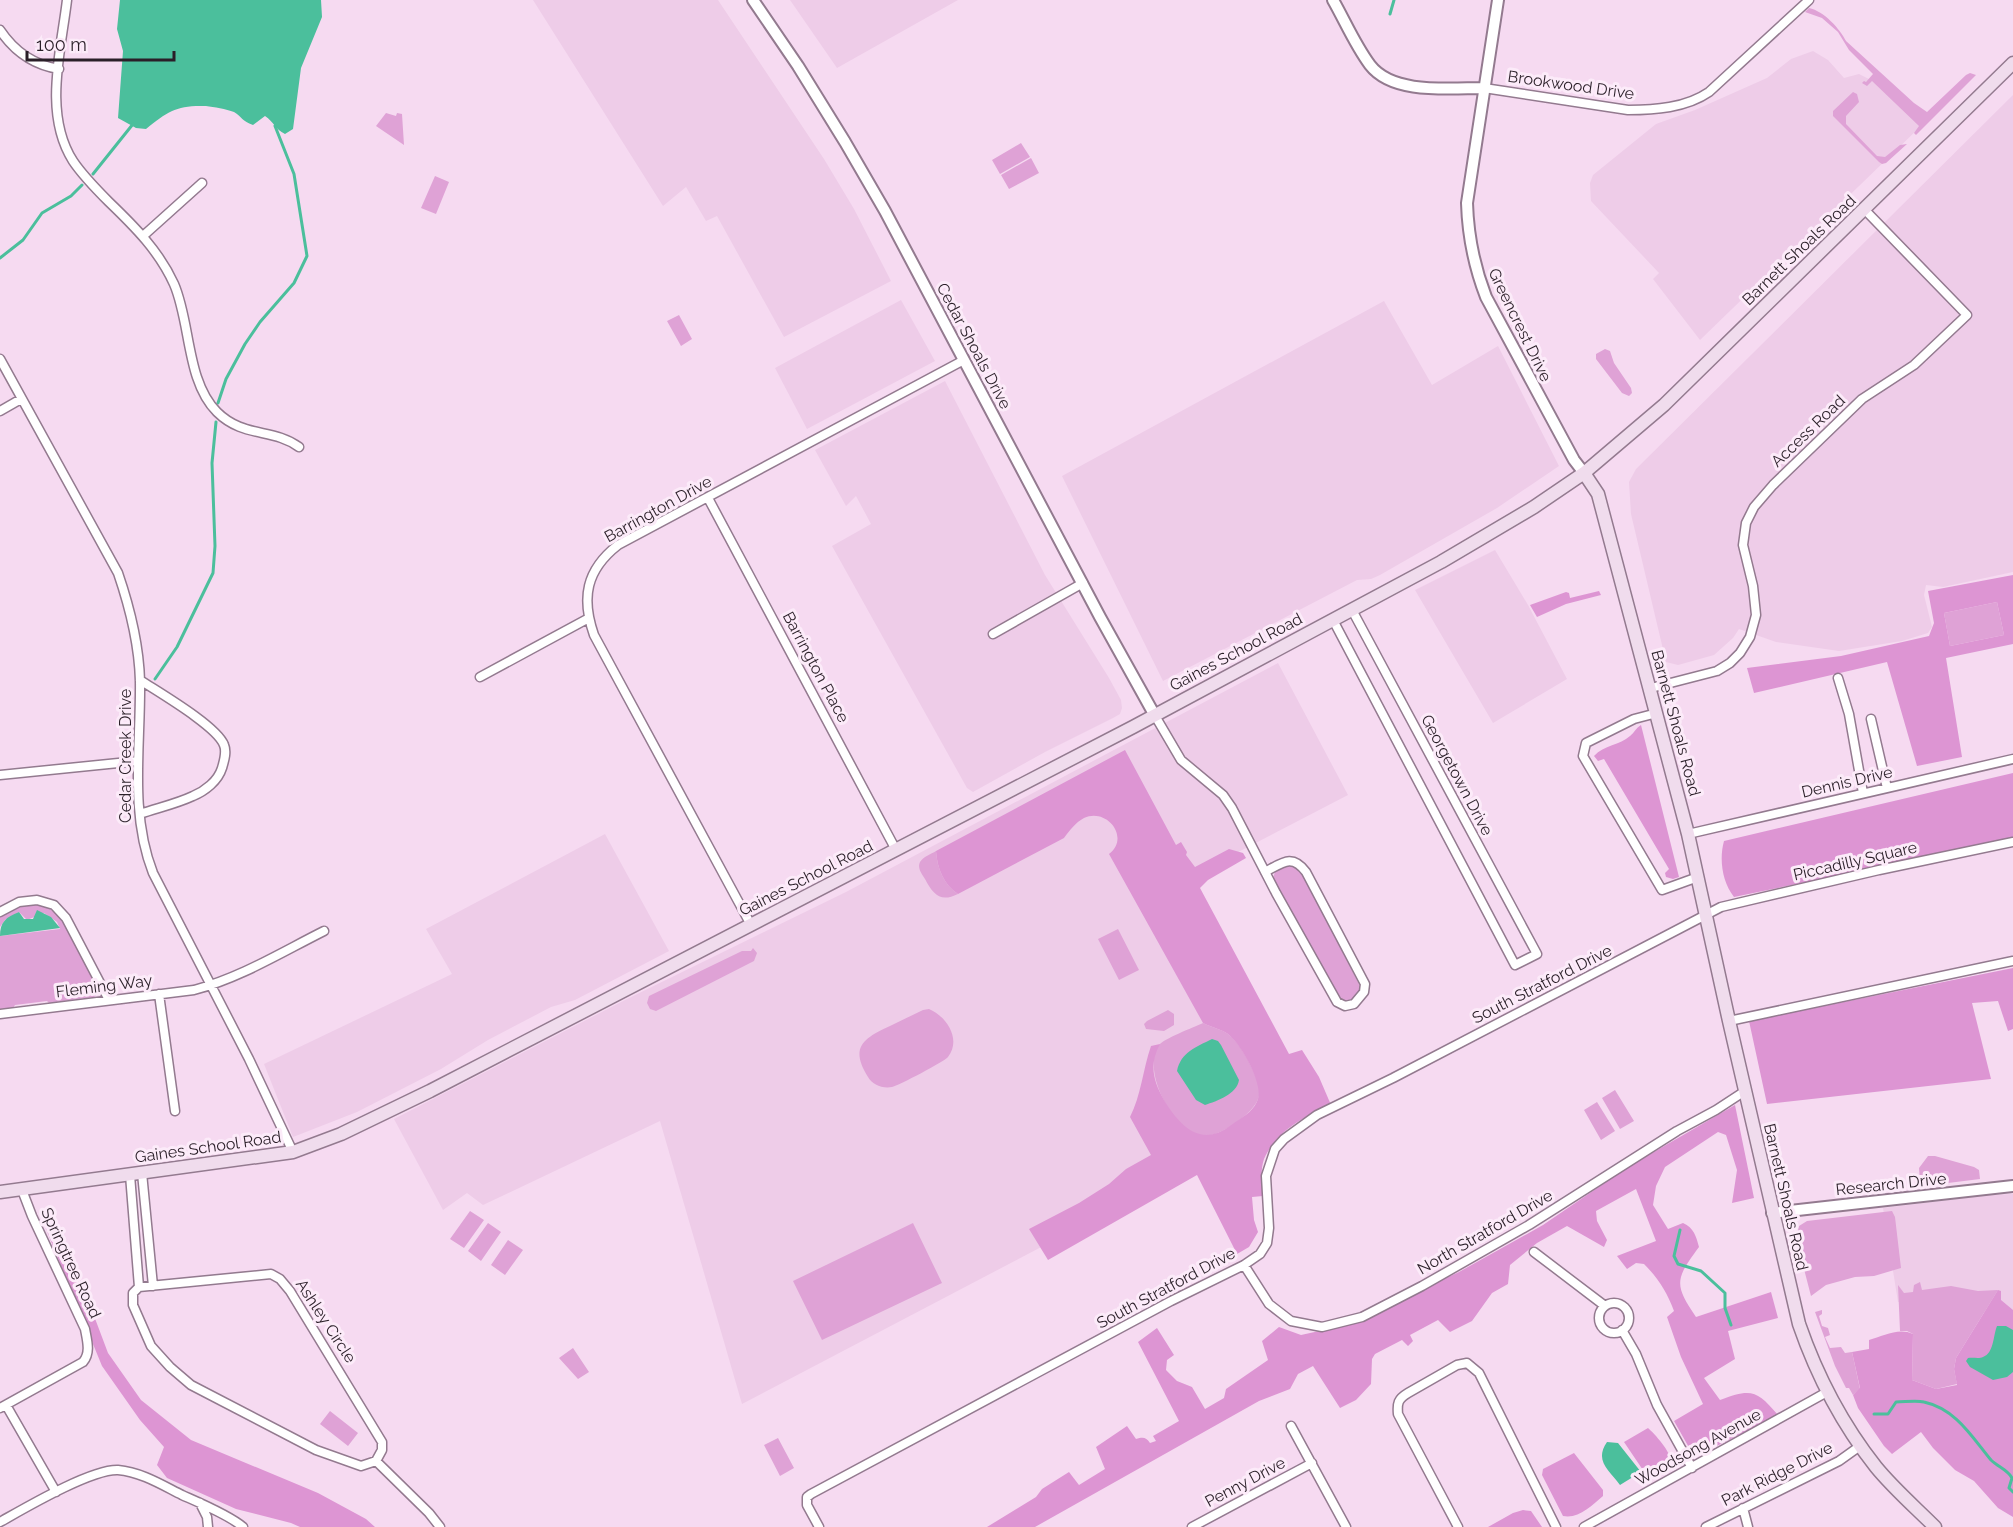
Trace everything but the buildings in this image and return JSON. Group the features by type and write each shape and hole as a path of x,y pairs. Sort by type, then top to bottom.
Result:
{"main road":[{"name":"Barnett Shoals Road","path":"1935,1527 1892,1485 1860,1446 1827,1392 1809,1354 1799,1324 1772,1213 1688,834 1598,494 1584,473 1672,398 2013,63"},
{"name":"Gaines School Road","path":"0,1192 292,1152 370,1121 896,850 1352,610 1465,549 1584,473"}],"street":[{"path":"67,0 56,97 57,114 65,145 72,159 91,184 143,236 164,264 174,284 185,320 196,375 210,404 219,414 240,428 285,438 299,447"},
{"name":"Cedar Shoals Drive","path":"753,0 798,66 845,142 1154,714"},
{"name":"Brookwood Drive","path":"1334,0 1371,66 1385,77 1416,88 1484,88 1628,110 1649,110 1691,102 1708,92 1809,0"},
{"name":"Greencrest Drive","path":"1498,0 1467,203 1468,229 1477,275 1486,297 1531,383 1574,460 1584,473"},
{"path":"0,30 11,44 33,61 59,69"},
{"path":"143,236 202,183"},
{"name":"Access Road","path":"1651,688 1717,671 1740,653 1750,637 1756,615 1754,593 1743,545 1746,523 1754,507 1845,414 1862,399 1914,365 1967,315 1864,209"},
{"name":"Cedar Creek Drive","path":"0,359 118,573 130,610 140,680 138,762 143,843 153,873 249,1059 292,1152"},
{"name":"Barrington Drive","path":"751,925 594,635 587,599 589,585 600,561 618,545 964,360"},
{"path":"0,411 21,399"},
{"name":"Barrington Place","path":"708,498 896,850"},
{"path":"993,634 1083,583"},
{"name":"Georgetown Drive","path":"1333,620 1515,964 1537,954 1352,610"},
{"path":"480,677 589,618"},
{"path":"1838,678 1849,714 1863,793"},
{"path":"140,680 216,735 224,746 225,759 214,781 204,789 193,796 140,814"},
{"path":"1657,713 1634,719 1586,743 1582,756 1662,890 1698,877"},
{"path":"1154,714 1181,760 1223,795 1232,808 1265,872 1337,1002 1345,1006 1354,1004 1364,992 1365,984 1306,872 1301,865 1293,861 1282,862 1265,872"},
{"path":"1871,719 1887,788"},
{"name":"Dennis Drive","path":"1688,834 2013,759"},
{"path":"0,775 138,762"},
{"name":"Piccadilly Square","path":"1706,913 1721,907 1879,870 2013,842"},
{"path":"0,912 20,902 37,900 54,905 66,918 109,1000"},
{"name":"South Stratford Drive","path":"819,1527 807,1505 807,1497 811,1494 1171,1301 1244,1265 1260,1254 1267,1243 1269,1228 1266,1176 1275,1149 1284,1139 1317,1115 1591,976 1706,913"},
{"name":"Fleming Way","path":"0,1014 159,994 211,985 273,958 324,931"},
{"path":"1729,1021 2013,961"},
{"path":"159,994 175,1111"},
{"name":"North Stratford Drive","path":"1244,1265 1269,1304 1290,1321 1322,1327 1362,1317 1529,1226 1677,1131 1745,1091"},
{"path":"136,1174 153,1286"},
{"path":"136,1174 139,1287 133,1293 133,1305 151,1346 191,1385 316,1450 361,1466 376,1461 429,1513 440,1527"},
{"name":"Research Drive","path":"1772,1213 2013,1186"},
{"name":"Springtree Road","path":"3,1406 83,1362 87,1358 88,1347 85,1329 22,1190"},
{"path":"1534,1252 1605,1306"},
{"name":"Ashley Circle","path":"139,1287 271,1274 277,1276 290,1291 382,1442 382,1450 376,1461"},
{"path":"1615,1303 1627,1312 1628,1322 1622,1330 1614,1333 1602,1327 1599,1318 1605,1306 1615,1303"},
{"path":"1622,1330 1636,1354 1657,1405 1692,1468"},
{"path":"1458,1527 1398,1414 1398,1404 1400,1398 1408,1393 1457,1365 1467,1363 1479,1373 1556,1527"},
{"name":"Woodsong Avenue","path":"1584,1527 1827,1392"},
{"path":"3,1406 56,1492"},
{"path":"1291,1426 1346,1527"},
{"name":"Park Ridge Drive","path":"1706,1527 1839,1461 1860,1446"},
{"name":"Penny Drive","path":"1192,1527 1312,1463"},
{"path":"0,1522 56,1492 97,1474 117,1470 140,1475 200,1503 243,1527"},
{"path":"200,1503 207,1517 208,1527"},
{"path":"1743,1508 1748,1527"}],"shaded area":[{"path":"120,0 321,0 322,17 301,68 293,129 285,134 265,116 253,125 234,112 206,106 173,110 146,129 136,128 118,118 123,51 117,29"},
{"path":"533,0 718,0 824,159 854,209 891,281 784,337 717,216 706,221 686,187 663,206"},
{"path":"790,0 958,0 837,68"},
{"path":"1809,8 1831,21 1846,41 1914,103 1927,112 1966,75 1970,73 1976,75 1916,135 1914,133 1919,126 1872,81 1867,86 1862,83 1873,74 1849,50 1838,32 1822,18 1805,12"},
{"path":"1813,51 1828,60 1844,78 1859,74 1873,81 1921,126 1700,340 1653,279 1659,273 1591,201 1590,183 1593,175 1656,124 1695,110 1767,78 1791,59"},
{"path":"1853,92 1857,94 1859,102 1846,116 1846,124 1877,156 1885,157 1900,145 1907,144 1886,163 1879,162 1833,116 1833,111"},
{"path":"2013,95 2013,572 1943,587 1926,585 1924,595 1932,627 1928,633 1902,641 1839,651 1776,642 1739,629 1733,638 1714,655 1678,665 1666,662 1631,514 1629,482 1636,469"},
{"path":"386,113 396,116 397,113 402,114 404,145 376,126"},
{"path":"1021,143 1030,157 1000,174 992,160"},
{"path":"1031,158 1039,173 1009,189 1001,175"},
{"path":"435,176 449,182 436,214 421,208"},
{"path":"901,300 935,361 807,429 775,368"},
{"path":"1384,301 1432,385 1498,346 1559,466 1497,508 1380,575 1371,579 1357,580 1163,681 1062,476"},
{"path":"679,315 692,339 681,346 667,321"},
{"path":"1605,349 1610,351 1614,363 1631,388 1632,393 1629,396 1622,393 1596,359 1596,354"},
{"path":"945,381 1045,575 1109,678 1121,700 1122,708 1120,714 1113,718 973,792 967,788 832,546 871,524 856,496 846,506 815,450"},
{"path":"1495,550 1528,605 1567,679 1493,723 1415,590"},
{"path":"2013,575 2013,644 1946,658 1962,757 1917,766 1887,662 1754,693 1747,668 1841,656 1929,636 1934,623 1928,591","holes":["1997,602 2004,635 1950,646 1944,613"]},
{"path":"1599,591 1601,595 1566,604 1537,617 1530,605 1566,592 1569,593 1570,598"},
{"path":"1997,602 2004,635 1950,646 1944,613"},
{"path":"1278,663 1348,795 1192,876 1312,1105 742,1404 660,1121 483,1205 467,1193 443,1210 394,1119 625,1000 846,892"},
{"path":"1641,725 1679,877 1673,879 1666,877 1665,873 1669,869 1604,759 1598,761 1594,756 1626,739"},
{"path":"1125,750 1176,845 1181,842 1187,852 1186,855 1195,867 1229,849 1243,853 1246,858 1208,880 1200,888 1289,1054 1302,1050 1319,1077 1331,1105 1292,1126 1276,1140 1270,1149 1262,1168 1263,1196 1252,1197 1254,1220 1258,1232 1249,1247 1237,1254 1197,1175 1048,1260 1029,1229 1079,1203 1109,1184 1126,1169 1151,1155 1130,1117 1137,1100 1151,1046 1160,1044 1154,1059 1154,1072 1160,1093 1179,1121 1193,1131 1208,1135 1222,1131 1249,1112 1258,1099 1257,1084 1245,1055 1228,1034 1203,1023 1109,854 1117,840 1117,832 1113,826 1100,817 1084,818 1075,824 1064,838 958,894 945,881 938,864 936,851"},
{"path":"2013,773 2013,839 1734,897 1724,877 1722,863 1724,841"},
{"path":"605,834 669,951 575,1000 551,1007 488,1040 441,1069 357,1112 293,1137 264,1064 452,974 426,929"},
{"path":"936,851 942,876 958,894 952,897 946,898 934,893 921,873 920,862"},
{"path":"1288,864 1293,864 1300,869 1361,988 1358,997 1354,1000 1345,1002 1335,996 1273,879 1275,871"},
{"path":"36,904 50,909 60,917 100,991 94,997 15,1005 13,1008 0,1009 0,936 60,929 57,922 44,913 27,920 19,912 5,920 0,927 0,916 8,910"},
{"path":"37,910 51,917 60,928 0,936 1,927 7,918 19,912 24,919 33,919"},
{"path":"1118,929 1139,970 1119,980 1098,939"},
{"path":"753,948 757,953 754,961 656,1011 650,1009 647,1003 649,996 742,951 751,951"},
{"path":"2013,968 2013,1029 2008,1031 1998,1001 1972,1003 1991,1079 1767,1104 1749,1021"},
{"path":"929,1009 941,1017 953,1036 952,1050 948,1057 892,1087 881,1087 872,1082 862,1067 860,1051 862,1045 881,1030"},
{"path":"1168,1010 1174,1014 1174,1025 1164,1031 1146,1029 1144,1024 1147,1021"},
{"path":"1203,1023 1225,1032 1237,1043 1254,1072 1259,1094 1255,1105 1242,1118 1226,1129 1209,1136 1192,1132 1171,1113 1157,1085 1154,1070 1154,1057 1161,1043"},
{"path":"1212,1039 1221,1045 1239,1080 1231,1093 1205,1105 1196,1100 1177,1071 1186,1055"},
{"path":"1615,1090 1634,1121 1620,1129 1602,1098"},
{"path":"1597,1102 1615,1131 1601,1140 1584,1110"},
{"path":"1735,1105 1754,1198 1732,1203 1737,1170 1726,1135 1718,1132 1665,1167 1656,1186 1653,1205 1668,1229 1683,1223 1690,1227 1696,1236 1699,1247 1686,1266 1680,1281 1684,1296 1696,1317 1771,1292 1778,1318 1728,1331 1735,1359 1704,1378 1720,1400 1739,1394 1753,1394 1764,1400 1778,1415 1703,1453 1691,1451 1674,1421 1703,1404 1681,1357 1667,1317 1674,1311 1662,1286 1644,1264 1636,1263 1627,1269 1617,1256 1656,1241 1636,1189 1596,1211 1597,1221 1607,1240 1604,1247 1567,1226 1537,1243 1510,1265 1508,1284 1492,1293 1472,1321 1450,1332 1438,1320 1410,1335 1413,1341 1408,1346 1402,1340 1375,1354 1372,1359 1371,1384 1356,1400 1340,1408 1313,1366 1298,1374 1290,1389 1259,1401 1035,1527 987,1527 1036,1497 1042,1489 1069,1472 1079,1485 1105,1469 1096,1447 1127,1426 1136,1439 1144,1438 1150,1443 1156,1441 1153,1436 1179,1421 1138,1342 1157,1328 1174,1355 1167,1360 1166,1370 1177,1381 1192,1387 1205,1409 1224,1398 1226,1389 1268,1360 1262,1341 1279,1327 1301,1335 1342,1326 1459,1272 1543,1225 1628,1167"},
{"path":"1928,1156 1974,1167 1979,1170 1980,1179 1924,1186 1920,1181 1919,1168"},
{"path":"2013,1194 2013,1319 2002,1314 1898,1302 1883,1208"},
{"path":"470,1211 484,1220 464,1248 450,1239"},
{"path":"1892,1211 1895,1217 1901,1268 1874,1276 1855,1277 1826,1285 1811,1296 1798,1246 1799,1239 1796,1239 1799,1226 1807,1221"},
{"path":"56,1222 59,1238 70,1252 108,1353 141,1400 191,1440 318,1493 366,1519 375,1527 300,1527 236,1509 167,1478 157,1465 164,1447 140,1420 102,1366 44,1224"},
{"path":"488,1223 501,1232 481,1261 468,1251"},
{"path":"913,1223 942,1283 822,1340 793,1281"},
{"path":"508,1240 523,1250 505,1275 491,1265"},
{"path":"1920,1282 1922,1290 1951,1286 1978,1291 1998,1290 1956,1358 1954,1369 1957,1384 1936,1389 1912,1380 1913,1334 1900,1331 1898,1285 1904,1293 1913,1292 1914,1285"},
{"path":"1998,1290 2001,1291 2001,1300 2013,1310 2013,1517 1998,1508 1974,1481 1955,1470 1921,1432 1892,1454 1858,1408 1853,1395 1860,1388 1852,1352 1869,1349 1869,1340 1902,1331 1913,1334 1912,1380 1936,1389 1957,1385 1954,1369 1956,1358"},
{"path":"1822,1310 1819,1316 1822,1326 1828,1328 1830,1335 1825,1337 1830,1348 1841,1347 1845,1353 1852,1352 1860,1389 1853,1395 1849,1388 1846,1388 1835,1366 1815,1312"},
{"path":"1997,1326 2006,1326 2013,1330 2013,1372 2007,1377 1993,1380 1970,1367 1966,1361 1968,1358 1981,1358 1987,1355"},
{"path":"573,1348 589,1372 578,1379 559,1358"},
{"path":"330,1411 358,1433 348,1446 320,1424"},
{"path":"1648,1428 1664,1446 1671,1462 1668,1470 1649,1479 1624,1442"},
{"path":"778,1438 794,1468 780,1476 764,1445"},
{"path":"1607,1442 1618,1443 1641,1472 1620,1485 1602,1460 1603,1449"},
{"path":"1574,1453 1603,1490 1603,1496 1580,1514 1563,1516 1542,1475 1543,1469"},
{"path":"1523,1510 1531,1511 1542,1527 1488,1527 1513,1513"}],"waterway":[{"path":"1390,14 1394,0"},
{"path":"93,174 133,124"},
{"path":"218,403 226,379 245,344 260,322 294,283 307,256 294,174 275,126"},
{"path":"0,258 23,240 42,213 71,196 82,185"},
{"path":"155,679 177,647 213,573 215,546 212,463 216,422"},
{"path":"1680,1230 1674,1256 1678,1264 1701,1271 1725,1293 1725,1308 1731,1325"},
{"path":"1874,1414 1888,1414 1896,1402 1910,1401 1924,1402 1945,1411 1970,1433 1991,1460 2010,1475 2012,1478 2009,1488 2013,1492"}]}
